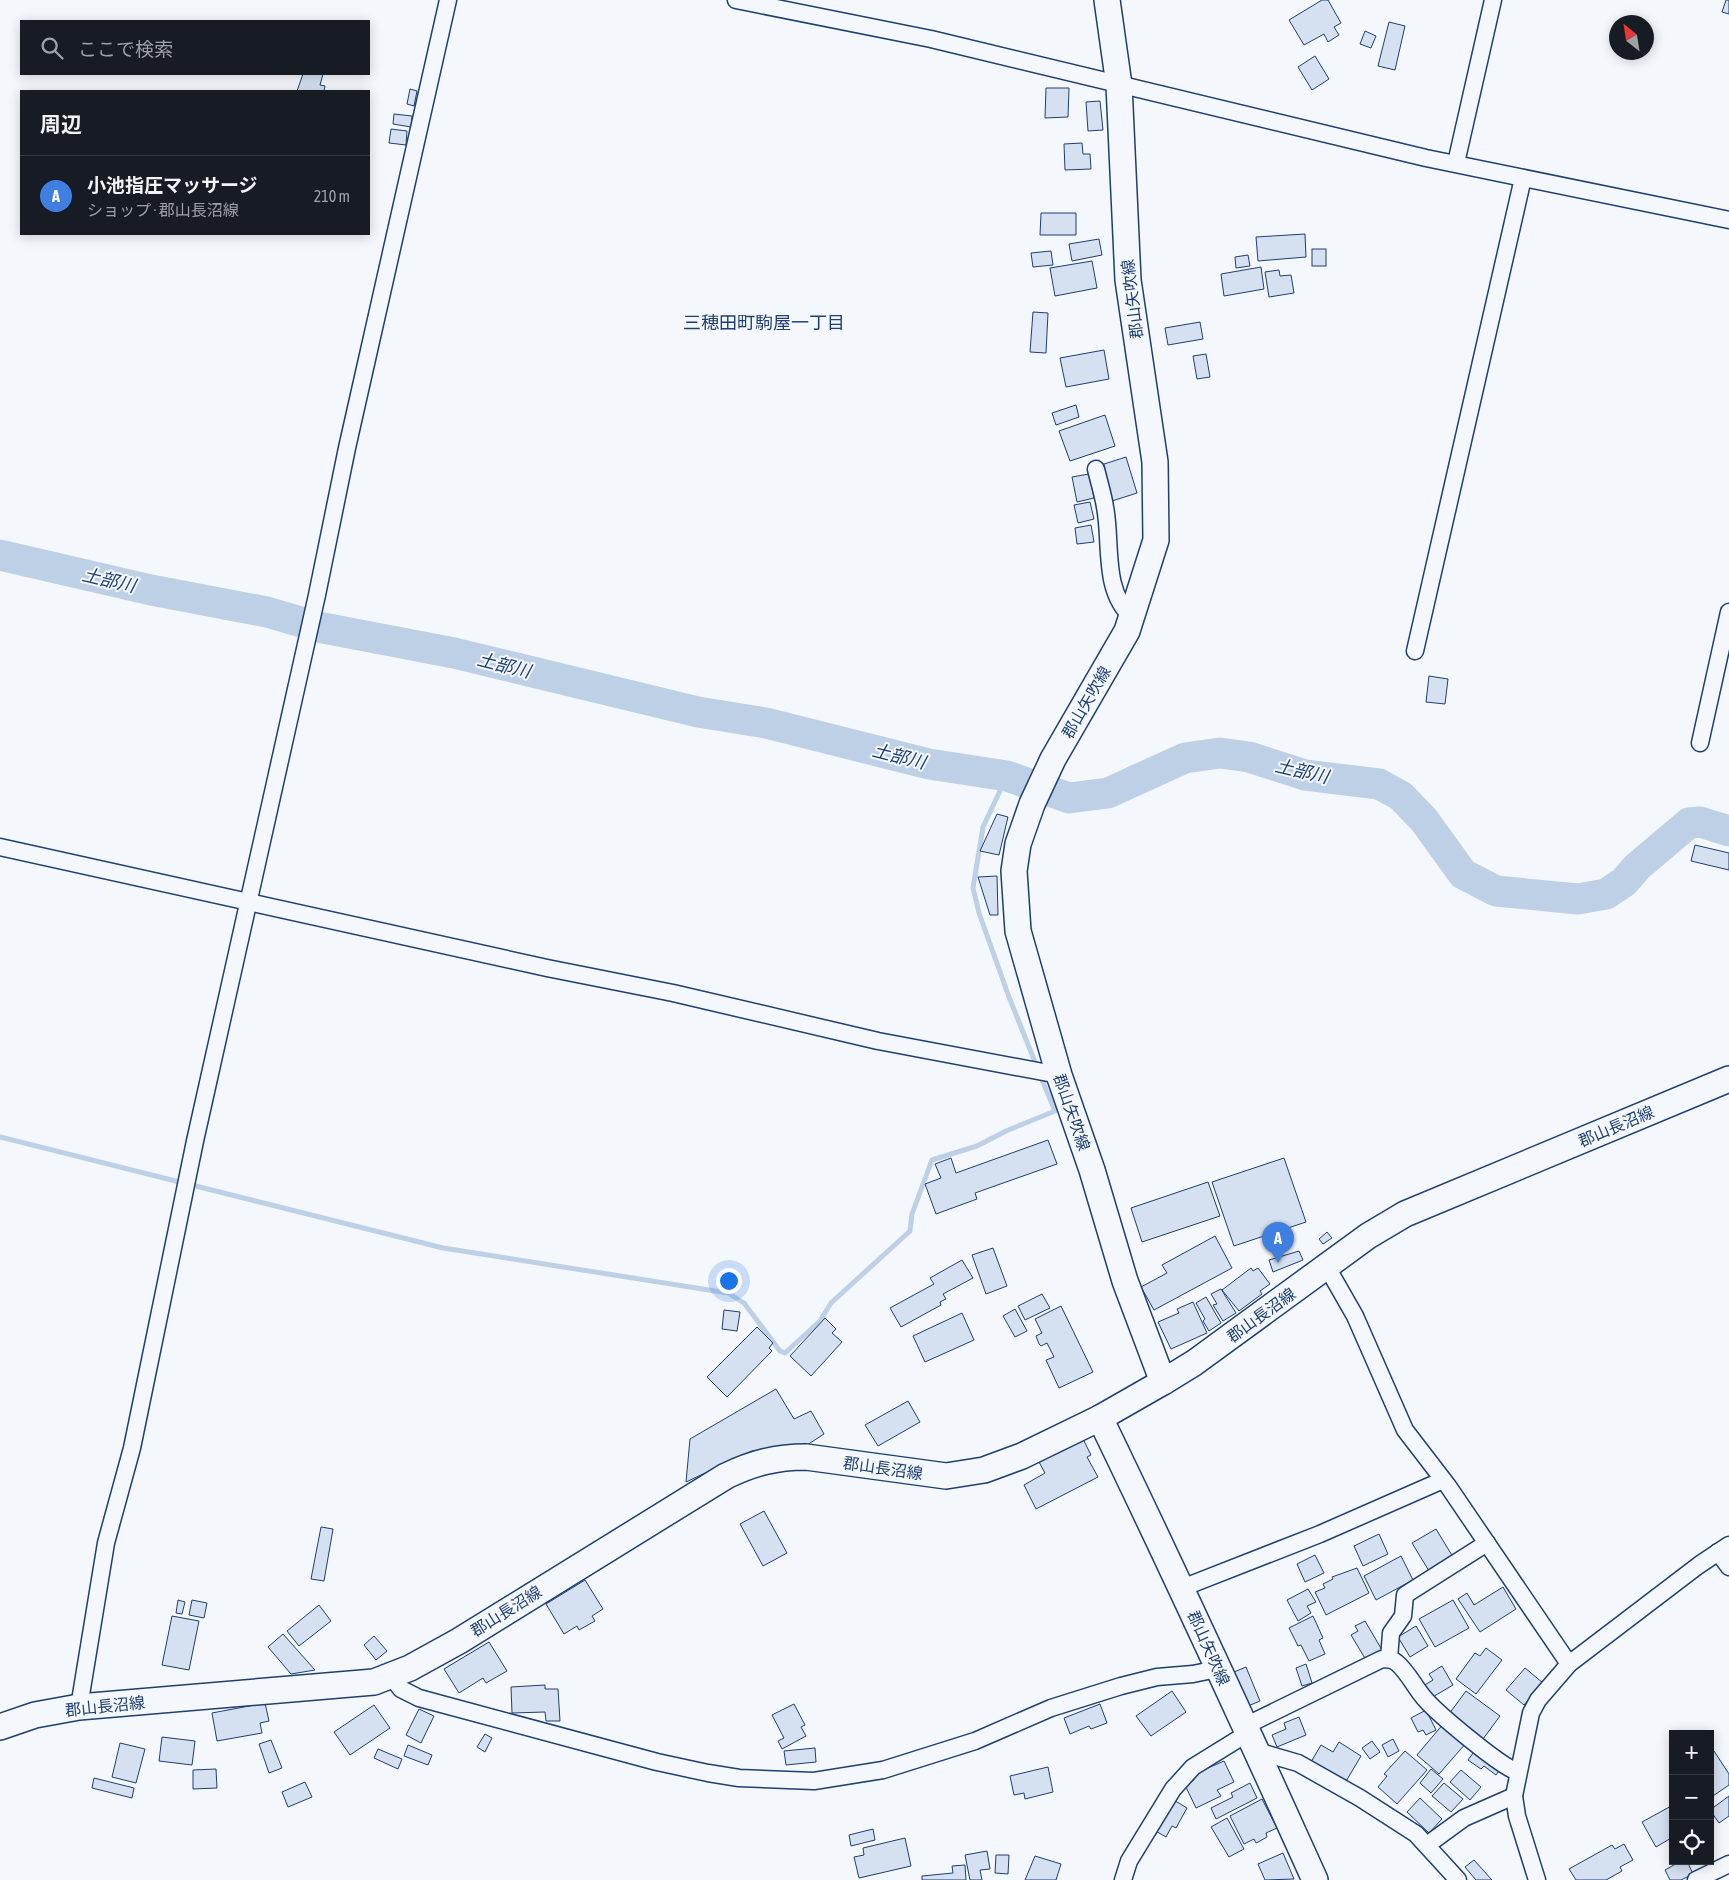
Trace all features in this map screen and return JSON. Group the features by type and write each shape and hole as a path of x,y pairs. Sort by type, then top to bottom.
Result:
{"main road":[{"name":"郡山矢吹線","path":"1107,0 1119,85 1128,280 1155,462 1156,540 1127,631 1053,759 1032,804 1018,844 1014,871 1018,931 1059,1075 1092,1170 1125,1281 1163,1382"},
{"name":"郡山長沼線","path":"0,1727 35,1715 80,1707 374,1682 391,1676 459,1641 726,1476 759,1462 782,1457 806,1457 931,1475 963,1475 1022,1456 1100,1418 1194,1363 1385,1225 1405,1214 1729,1079"},
{"name":"郡山矢吹線","path":"1100,1418 1182,1588 1216,1669 1250,1737 1315,1880"}],"street":[{"path":"80,1707 106,1543 132,1448 154,1330 165,1292 248,900 317,595 347,448 448,0"},
{"path":"1456,163 1492,0"},
{"path":"741,1 931,39 1419,156 1729,220"},
{"path":"1415,651 1523,178"},
{"path":"1096,469 1106,507 1111,577 1120,603 1132,617"},
{"path":"1700,743 1729,612"},
{"path":"0,847 248,900 547,968 673,993 878,1041 1059,1075"},
{"path":"1327,1267 1356,1316 1405,1430 1443,1480 1569,1664"},
{"path":"1182,1588 1320,1534 1443,1480"},
{"path":"1389,1659 1391,1633 1403,1616 1405,1595 1487,1543"},
{"path":"1537,1880 1517,1816 1514,1796 1531,1713 1538,1700 1569,1664 1724,1549 1729,1567"},
{"path":"1123,1880 1124,1871 1129,1861 1173,1789 1193,1767 1250,1737 1382,1659 1389,1659 1398,1663 1426,1701 1440,1714 1503,1765 1518,1772"},
{"path":"391,1676 401,1688 419,1698 657,1762 739,1778 814,1781 883,1770 975,1741 1051,1708 1113,1688 1157,1677 1193,1674 1216,1669"},
{"path":"1250,1737 1317,1774 1416,1834 1458,1880"},
{"path":"1427,1844 1464,1818 1514,1796"},
{"path":"1696,1880 1729,1864"}],"building":[{"path":"1322,0 1328,0 1341,23 1334,27 1339,35 1328,42 1324,34 1304,45 1289,20"},
{"path":"1726,0 1729,0 1729,14 1722,12"},
{"path":"1389,22 1405,26 1395,70 1378,66"},
{"path":"1365,31 1376,36 1371,48 1360,44"},
{"path":"1315,56 1329,79 1312,90 1298,67"},
{"path":"303,75 323,75 320,85 325,86 324,90 297,90"},
{"path":"1046,88 1069,88 1068,117 1045,118"},
{"path":"410,89 417,91 414,106 407,104"},
{"path":"1100,101 1103,130 1088,131 1086,102"},
{"path":"394,114 412,116 411,127 393,124"},
{"path":"391,129 407,131 406,145 389,143"},
{"path":"1082,143 1083,154 1090,154 1091,169 1065,170 1064,144"},
{"path":"1041,213 1076,213 1076,235 1040,235"},
{"path":"1305,234 1306,257 1258,261 1256,237"},
{"path":"1099,239 1102,255 1072,261 1069,244"},
{"path":"1312,249 1326,249 1326,266 1312,266"},
{"path":"1051,251 1053,265 1033,267 1031,253"},
{"path":"1248,255 1250,266 1236,268 1235,257"},
{"path":"1092,261 1097,288 1055,296 1050,268"},
{"path":"1261,267 1264,289 1224,296 1221,274"},
{"path":"1279,270 1280,276 1291,275 1294,293 1269,297 1265,272"},
{"path":"1033,312 1048,313 1046,353 1030,352"},
{"path":"1200,322 1203,339 1168,345 1165,328"},
{"path":"1104,350 1109,379 1066,387 1060,358"},
{"path":"1206,354 1210,377 1197,379 1193,356"},
{"path":"1076,405 1079,417 1056,425 1052,413"},
{"path":"1105,415 1115,446 1070,461 1059,431"},
{"path":"1126,457 1137,493 1112,501 1101,465"},
{"path":"1089,474 1094,498 1077,502 1072,477"},
{"path":"1090,502 1094,519 1078,523 1074,505"},
{"path":"1091,525 1094,542 1077,544 1075,528"},
{"path":"1429,676 1448,679 1445,704 1426,702"},
{"path":"997,814 1008,817 999,855 980,851"},
{"path":"1695,845 1729,853 1729,870 1691,861"},
{"path":"997,876 998,915 990,915 978,877"},
{"path":"1048,1140 1057,1164 975,1193 977,1199 936,1214 925,1184 941,1178 935,1164 951,1158 956,1173"},
{"path":"1284,1158 1306,1222 1234,1246 1212,1182"},
{"path":"1208,1182 1220,1216 1142,1242 1131,1208"},
{"path":"1327,1232 1332,1238 1323,1244 1319,1239"},
{"path":"1215,1236 1232,1268 1154,1310 1141,1287 1167,1273 1162,1265"},
{"path":"993,1248 1007,1286 986,1294 972,1255"},
{"path":"1299,1251 1303,1260 1273,1272 1269,1260"},
{"path":"962,1260 973,1278 943,1294 946,1299 940,1302 941,1305 901,1327 890,1308 934,1284 930,1278"},
{"path":"1251,1268 1253,1271 1258,1268 1270,1284 1260,1291 1262,1294 1239,1311 1222,1290"},
{"path":"1221,1289 1236,1313 1223,1321 1213,1305 1217,1304 1211,1294"},
{"path":"1042,1294 1050,1308 1025,1320 1018,1306"},
{"path":"1206,1297 1221,1323 1209,1331 1196,1303"},
{"path":"1193,1302 1207,1333 1171,1349 1158,1322 1179,1313 1177,1309"},
{"path":"1061,1306 1093,1372 1059,1388 1046,1360 1054,1357 1047,1343 1041,1346 1039,1344 1036,1336 1042,1333 1035,1319"},
{"path":"1015,1309 1027,1331 1015,1337 1003,1316"},
{"path":"724,1310 740,1312 737,1331 722,1329"},
{"path":"962,1313 974,1340 925,1362 913,1336"},
{"path":"825,1318 836,1329 832,1333 842,1342 811,1376 790,1356"},
{"path":"757,1327 773,1343 769,1348 772,1351 727,1397 707,1377"},
{"path":"776,1389 794,1419 811,1411 824,1434 804,1447 752,1451 686,1482 690,1439"},
{"path":"908,1401 920,1422 878,1446 865,1425"},
{"path":"1083,1439 1091,1455 1087,1457 1098,1477 1036,1509 1024,1485 1045,1473 1039,1462"},
{"path":"764,1511 787,1553 763,1566 740,1524"},
{"path":"321,1527 333,1529 324,1581 311,1579"},
{"path":"1436,1529 1453,1557 1429,1571 1412,1543"},
{"path":"1379,1534 1388,1554 1363,1566 1354,1546"},
{"path":"1315,1555 1324,1573 1305,1582 1297,1564"},
{"path":"1401,1556 1413,1580 1376,1600 1364,1576"},
{"path":"1357,1568 1369,1593 1326,1615 1315,1592 1325,1588 1323,1584 1333,1579 1332,1577"},
{"path":"585,1580 603,1609 592,1616 595,1621 579,1630 577,1626 564,1634 546,1604"},
{"path":"1503,1587 1516,1609 1480,1632 1458,1599 1467,1593 1474,1605"},
{"path":"1308,1589 1316,1602 1307,1606 1311,1613 1298,1621 1287,1600"},
{"path":"178,1600 185,1602 182,1614 176,1613"},
{"path":"192,1600 207,1603 204,1618 189,1615"},
{"path":"1453,1600 1469,1628 1435,1647 1419,1619"},
{"path":"319,1605 331,1621 299,1646 287,1631"},
{"path":"172,1616 199,1621 189,1670 162,1665"},
{"path":"1313,1616 1323,1638 1319,1640 1325,1654 1309,1661 1301,1645 1298,1646 1289,1628"},
{"path":"1365,1621 1382,1650 1366,1660 1351,1635 1358,1631 1355,1626"},
{"path":"1416,1626 1428,1646 1410,1657 1398,1637"},
{"path":"283,1634 315,1670 291,1674 268,1647"},
{"path":"374,1636 387,1651 376,1660 364,1645"},
{"path":"489,1642 507,1671 486,1683 483,1678 459,1693 444,1669"},
{"path":"1486,1648 1502,1660 1476,1694 1456,1679 1475,1653 1480,1656"},
{"path":"1306,1664 1312,1683 1302,1686 1296,1668"},
{"path":"1442,1666 1453,1685 1431,1698 1423,1686 1433,1680 1429,1674"},
{"path":"1246,1667 1260,1701 1248,1706 1234,1672"},
{"path":"1525,1668 1543,1683 1524,1705 1506,1690"},
{"path":"545,1685 545,1689 558,1689 560,1721 546,1721 545,1712 512,1713 511,1687"},
{"path":"1172,1691 1186,1712 1151,1736 1136,1716"},
{"path":"1466,1691 1500,1716 1483,1739 1449,1714"},
{"path":"265,1703 269,1721 260,1723 262,1733 217,1741 212,1713"},
{"path":"794,1704 805,1725 801,1727 806,1736 782,1749 778,1741 784,1738 772,1715"},
{"path":"1100,1704 1107,1723 1091,1729 1089,1726 1070,1734 1064,1718"},
{"path":"374,1705 390,1728 350,1755 334,1732"},
{"path":"419,1709 434,1716 421,1743 406,1735"},
{"path":"1426,1710 1436,1730 1426,1735 1423,1730 1418,1732 1411,1718"},
{"path":"1299,1717 1306,1735 1277,1747 1272,1735 1286,1729 1284,1723"},
{"path":"1444,1723 1467,1742 1439,1774 1417,1755"},
{"path":"485,1734 492,1738 485,1752 477,1747"},
{"path":"162,1737 195,1741 192,1765 159,1761"},
{"path":"1393,1739 1399,1751 1388,1757 1382,1745"},
{"path":"271,1740 282,1768 269,1773 259,1744"},
{"path":"1372,1741 1380,1752 1370,1759 1362,1748"},
{"path":"1339,1742 1361,1756 1345,1783 1311,1762 1321,1745 1333,1752"},
{"path":"120,1743 145,1749 136,1783 112,1777"},
{"path":"408,1745 432,1755 428,1765 404,1756"},
{"path":"815,1748 816,1762 786,1765 784,1751"},
{"path":"378,1749 402,1759 398,1769 374,1758"},
{"path":"1476,1749 1501,1768 1496,1775 1484,1766 1481,1769 1468,1760"},
{"path":"1405,1751 1427,1770 1397,1804 1378,1787 1387,1776 1384,1774"},
{"path":"1714,1751 1729,1774 1729,1785 1714,1795"},
{"path":"1224,1761 1234,1782 1217,1790 1221,1796 1196,1808 1185,1785 1194,1780 1192,1775"},
{"path":"1048,1767 1053,1792 1025,1799 1024,1793 1014,1795 1010,1776"},
{"path":"216,1769 217,1788 193,1789 193,1770"},
{"path":"1431,1769 1443,1779 1431,1793 1420,1783"},
{"path":"1461,1770 1481,1787 1470,1800 1450,1782"},
{"path":"94,1778 134,1788 132,1798 92,1788"},
{"path":"305,1782 312,1797 288,1807 282,1792"},
{"path":"1250,1783 1257,1798 1216,1819 1211,1808 1233,1797 1231,1793"},
{"path":"1444,1783 1463,1799 1451,1812 1432,1796"},
{"path":"1729,1796 1729,1816 1719,1823 1714,1816 1714,1807"},
{"path":"1420,1798 1442,1819 1429,1833 1407,1812"},
{"path":"1172,1799 1187,1808 1176,1828 1172,1826 1166,1837 1154,1830"},
{"path":"1262,1799 1277,1828 1266,1833 1267,1837 1256,1843 1254,1839 1244,1844 1230,1816"},
{"path":"1669,1807 1669,1839 1656,1847 1642,1822"},
{"path":"1227,1818 1244,1849 1229,1857 1211,1827"},
{"path":"873,1829 875,1840 851,1846 849,1835"},
{"path":"905,1838 911,1866 859,1878 854,1857 864,1855 863,1848"},
{"path":"1624,1844 1633,1860 1620,1867 1622,1871 1606,1880 1576,1880 1569,1869 1612,1845 1615,1849"},
{"path":"987,1851 990,1869 980,1870 982,1880 970,1880 965,1855"},
{"path":"1283,1853 1294,1879 1265,1880 1258,1864"},
{"path":"996,1855 1009,1855 1008,1874 995,1873"},
{"path":"1035,1856 1061,1864 1056,1880 1025,1880"},
{"path":"1474,1860 1492,1880 1476,1880 1465,1867"},
{"path":"965,1865 966,1880 922,1880 922,1876 953,1873 952,1866"},
{"path":"1674,1865 1689,1865 1693,1874 1681,1880 1670,1880 1665,1870"}],"waterway":[{"name":"土部川","path":"0,555 151,590 267,612 318,627 454,653 698,712 766,723 929,764 1007,776 1069,798 1108,793 1185,758 1220,753 1249,757 1305,775 1379,784 1401,796 1424,820 1463,874 1496,891 1578,899 1606,894 1624,882 1637,867 1689,823 1700,822 1729,831"},
{"path":"1007,776 983,827 973,888 979,913 1009,997 1037,1067"},
{"path":"0,1137 443,1248 728,1293 744,1303 780,1351 785,1353 820,1321 831,1303 910,1231 912,1214 932,1160 977,1146 1006,1131 1055,1111 1040,1075"}],"place":[{"name":"小池指圧マッサージ","path":"1278,1263"}],"district":[{"name":"三穂田町駒屋一丁目","path":"764,322"}]}
